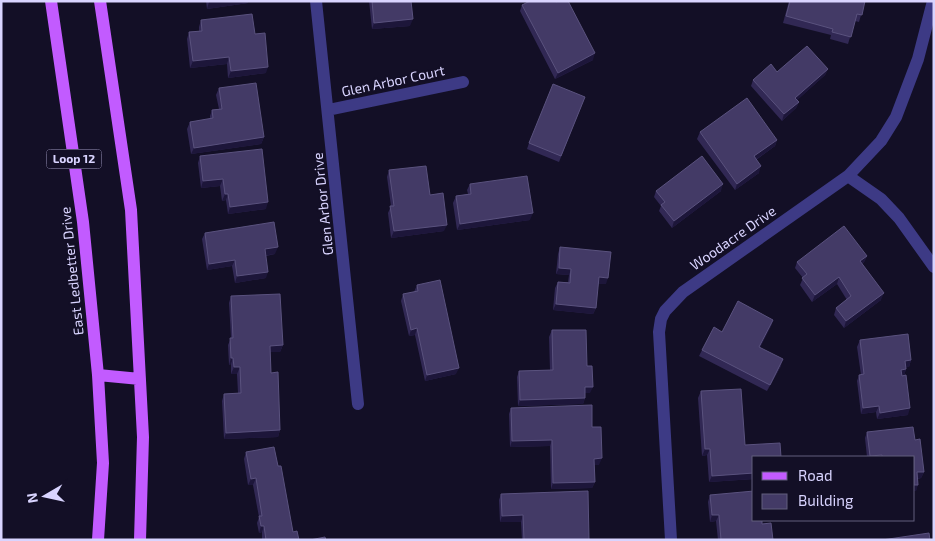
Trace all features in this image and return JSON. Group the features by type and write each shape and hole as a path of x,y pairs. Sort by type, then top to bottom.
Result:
{"main road":[{"name":"East Ledbetter Drive","path":"51,1 83,222 98,375 103,463 98,540"},
{"name":"Loop 12","path":"100,1 131,210 143,437 140,540"},
{"path":"98,375 140,379"}],"street":[{"name":"Glen Arbor Drive","path":"316,1 358,404"},
{"name":"Woodacre Drive","path":"671,540 660,365 659,332 661,319 665,311 683,292 848,176 881,141 896,117 918,59 933,1"},
{"name":"Glen Arbor Court","path":"328,110 463,82"},
{"path":"848,176 881,200 899,218 934,267"}],"building":[{"path":"372,1 411,1 413,19 374,23"},
{"path":"530,1 568,1 595,53 558,73 522,5"},
{"path":"790,1 865,1 862,15 857,14 851,37 832,32 833,29 786,16"},
{"path":"252,14 255,34 265,33 268,67 231,71 229,57 193,61 189,32 202,31 201,20"},
{"path":"807,46 828,69 795,98 799,102 784,114 753,80 771,64 777,72"},
{"path":"256,83 264,137 194,148 190,122 213,118 212,110 222,109 219,88"},
{"path":"553,84 585,97 561,156 529,143"},
{"path":"747,98 777,140 754,156 761,166 737,184 700,132"},
{"path":"262,149 268,202 230,207 228,194 225,194 223,179 203,181 200,156"},
{"path":"702,156 723,184 674,221 661,205 665,202 656,191"},
{"path":"426,166 430,195 443,193 447,225 394,231 390,206 394,206 389,170"},
{"path":"527,176 533,213 460,224 456,196 471,194 470,184"},
{"path":"274,222 278,247 265,249 268,272 237,276 235,260 209,264 205,233"},
{"path":"844,226 867,256 860,261 884,293 846,321 836,308 851,296 839,277 815,295 802,278 807,274 797,262"},
{"path":"560,247 611,252 608,278 599,277 596,308 556,304 558,282 570,283 571,269 559,268"},
{"path":"440,280 459,368 427,375 417,328 411,330 403,294 418,291 417,285"},
{"path":"280,294 283,345 270,346 271,373 278,372 280,430 226,433 224,394 241,393 240,367 234,367 233,358 231,358 230,338 233,338 231,296"},
{"path":"738,301 773,320 759,347 783,359 770,385 702,350 714,327 722,332"},
{"path":"552,330 586,330 587,366 592,366 593,387 585,387 585,398 520,400 519,371 553,370"},
{"path":"908,334 911,360 905,361 906,369 901,370 902,376 906,375 910,408 880,413 879,406 863,408 859,375 864,374 860,340"},
{"path":"741,389 745,445 780,443 781,456 752,456 752,473 712,476 710,449 705,449 701,391"},
{"path":"592,405 592,427 601,427 602,458 594,459 595,482 553,483 552,440 512,441 511,408"},
{"path":"913,427 915,440 920,439 924,472 917,472 918,485 915,485 915,456 870,456 867,432"},
{"path":"274,447 278,466 281,466 293,532 297,531 299,540 266,540 264,526 261,526 259,516 262,516 256,478 251,479 246,452"},
{"path":"588,491 589,540 524,540 523,515 502,516 501,494"},
{"path":"752,491 752,521 762,521 762,524 771,523 773,540 721,540 719,515 712,515 710,495"},
{"path":"929,533 930,540 882,540"},
{"path":"325,537 326,540 310,540"}]}
